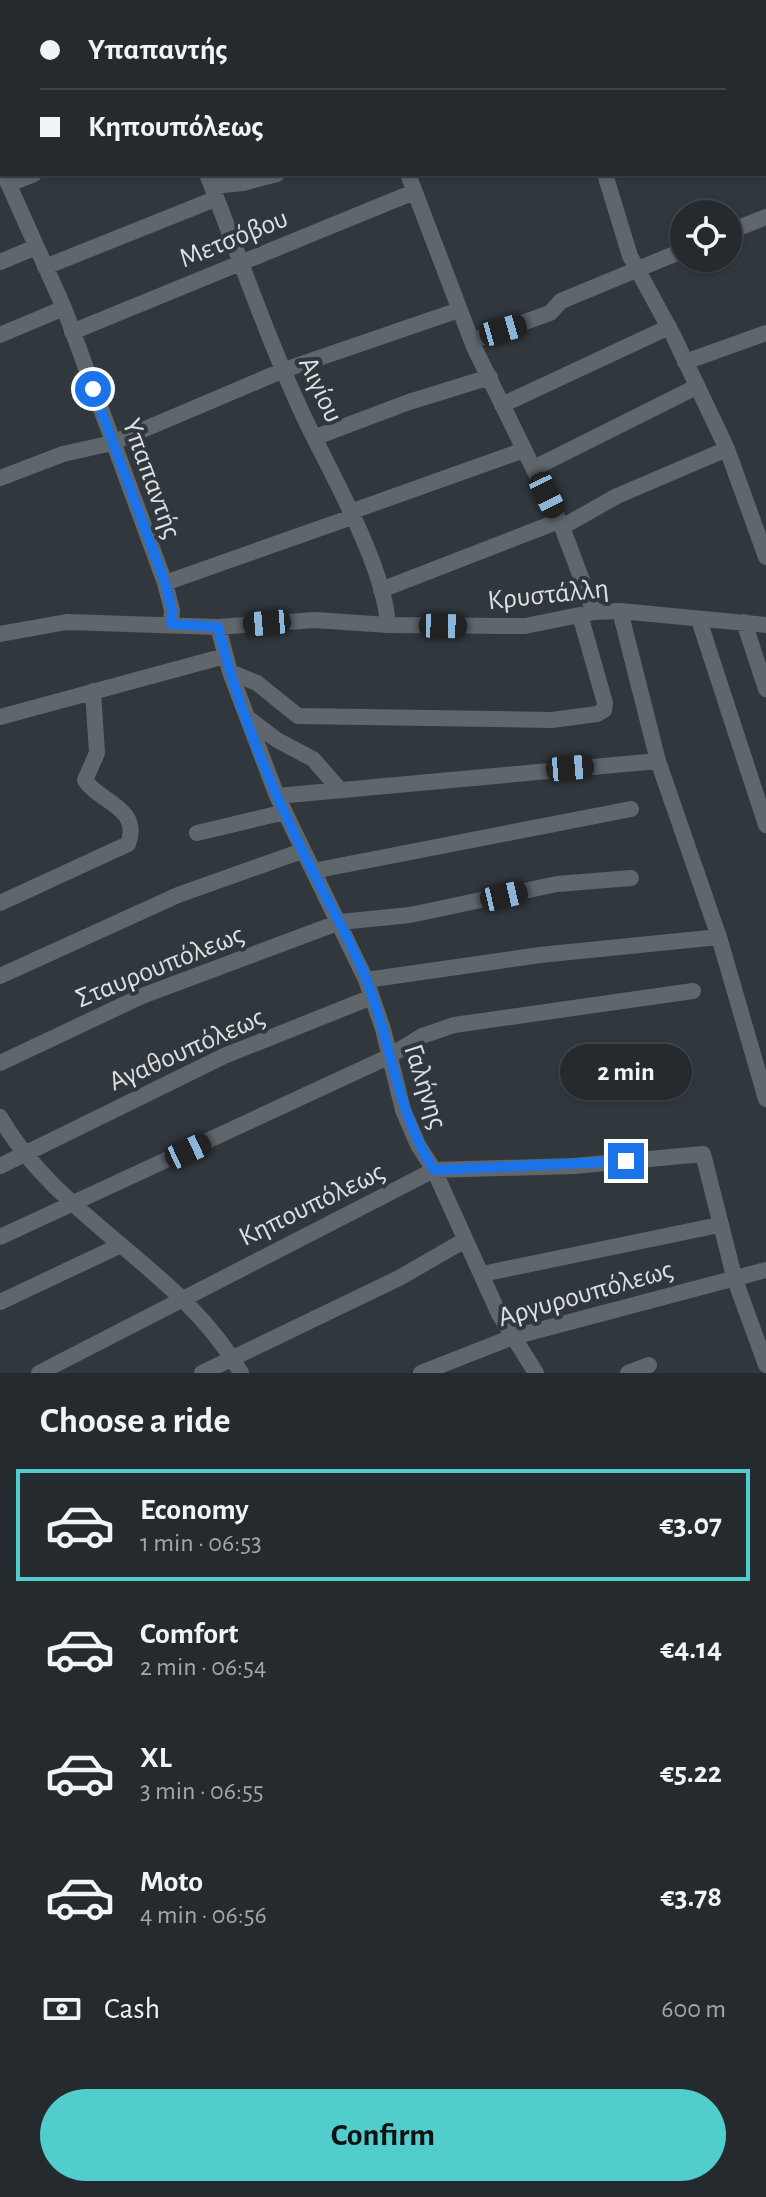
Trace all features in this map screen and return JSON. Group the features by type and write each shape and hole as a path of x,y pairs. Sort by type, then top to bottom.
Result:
{"street":[{"name":"Υπαπαντής","path":"5,176 64,308 165,583 172,610 171,624"},
{"path":"45,267 211,186 243,183 269,176"},
{"path":"0,717 93,691 227,664 298,716 552,720 597,714 604,710 587,614 561,524 472,341 409,176"},
{"path":"606,176 625,243 727,449 761,530 766,557"},
{"name":"Αιγίου","path":"211,186 284,370 351,514 381,590 388,625"},
{"name":"Μετσόβου","path":"72,332 414,192"},
{"path":"742,226 766,217"},
{"path":"0,262 36,247"},
{"path":"472,341 550,313 561,301 670,256"},
{"path":"0,335 64,308"},
{"path":"0,478 63,454 112,443 284,370 459,310"},
{"path":"502,405 669,327"},
{"path":"685,362 766,333"},
{"path":"316,437 409,402 490,377"},
{"path":"260,380 293,391"},
{"path":"534,468 696,387"},
{"path":"381,590 561,524 617,496 727,449"},
{"path":"165,583 524,450"},
{"path":"620,611 658,761 719,937 766,1099"},
{"name":"Κρυστάλλη","path":"0,634 67,622 218,627 315,620 388,625 525,626 620,611 658,612 699,620 766,625"},
{"path":"699,620 766,825"},
{"path":"744,622 766,689"},
{"name":"Γαλήνης","path":"218,627 227,664 277,796 366,980 383,1029 403,1110 513,1337 536,1373"},
{"path":"0,903 118,851 130,838 127,820 113,800 92,791 85,780 97,753 93,691"},
{"path":"248,718 277,740 313,759 340,790"},
{"path":"277,796 658,761"},
{"path":"313,871 631,809"},
{"path":"197,833 285,812"},
{"path":"0,976 178,895 302,851"},
{"name":"Σταυρουπόλεως","path":"0,1063 142,996 340,922 410,915 557,884 631,878"},
{"path":"366,980 540,955 719,937"},
{"path":"0,1237 77,1204 388,1057 422,1036 454,1025 693,991"},
{"name":"Αγαθουπόλεως","path":"0,1166 224,1056 372,997"},
{"path":"0,1117 24,1154 121,1245 186,1299 241,1373"},
{"name":"Κηπουπόλεως","path":"39,1373 186,1299 219,1277 434,1170 574,1166 703,1154 719,1225"},
{"path":"482,1274 719,1225 766,1365"},
{"path":"202,1373 401,1277 465,1240"},
{"path":"0,1302 121,1245"},
{"name":"Αργυρουπόλεως","path":"421,1373 513,1337 766,1270"},
{"path":"628,1373 649,1365"}],"route":[{"path":"93,389 165,583 172,610 171,624 218,627 230,672 277,796 366,980 383,1029 403,1110 418,1145 434,1170 574,1166 626,1161"}]}
